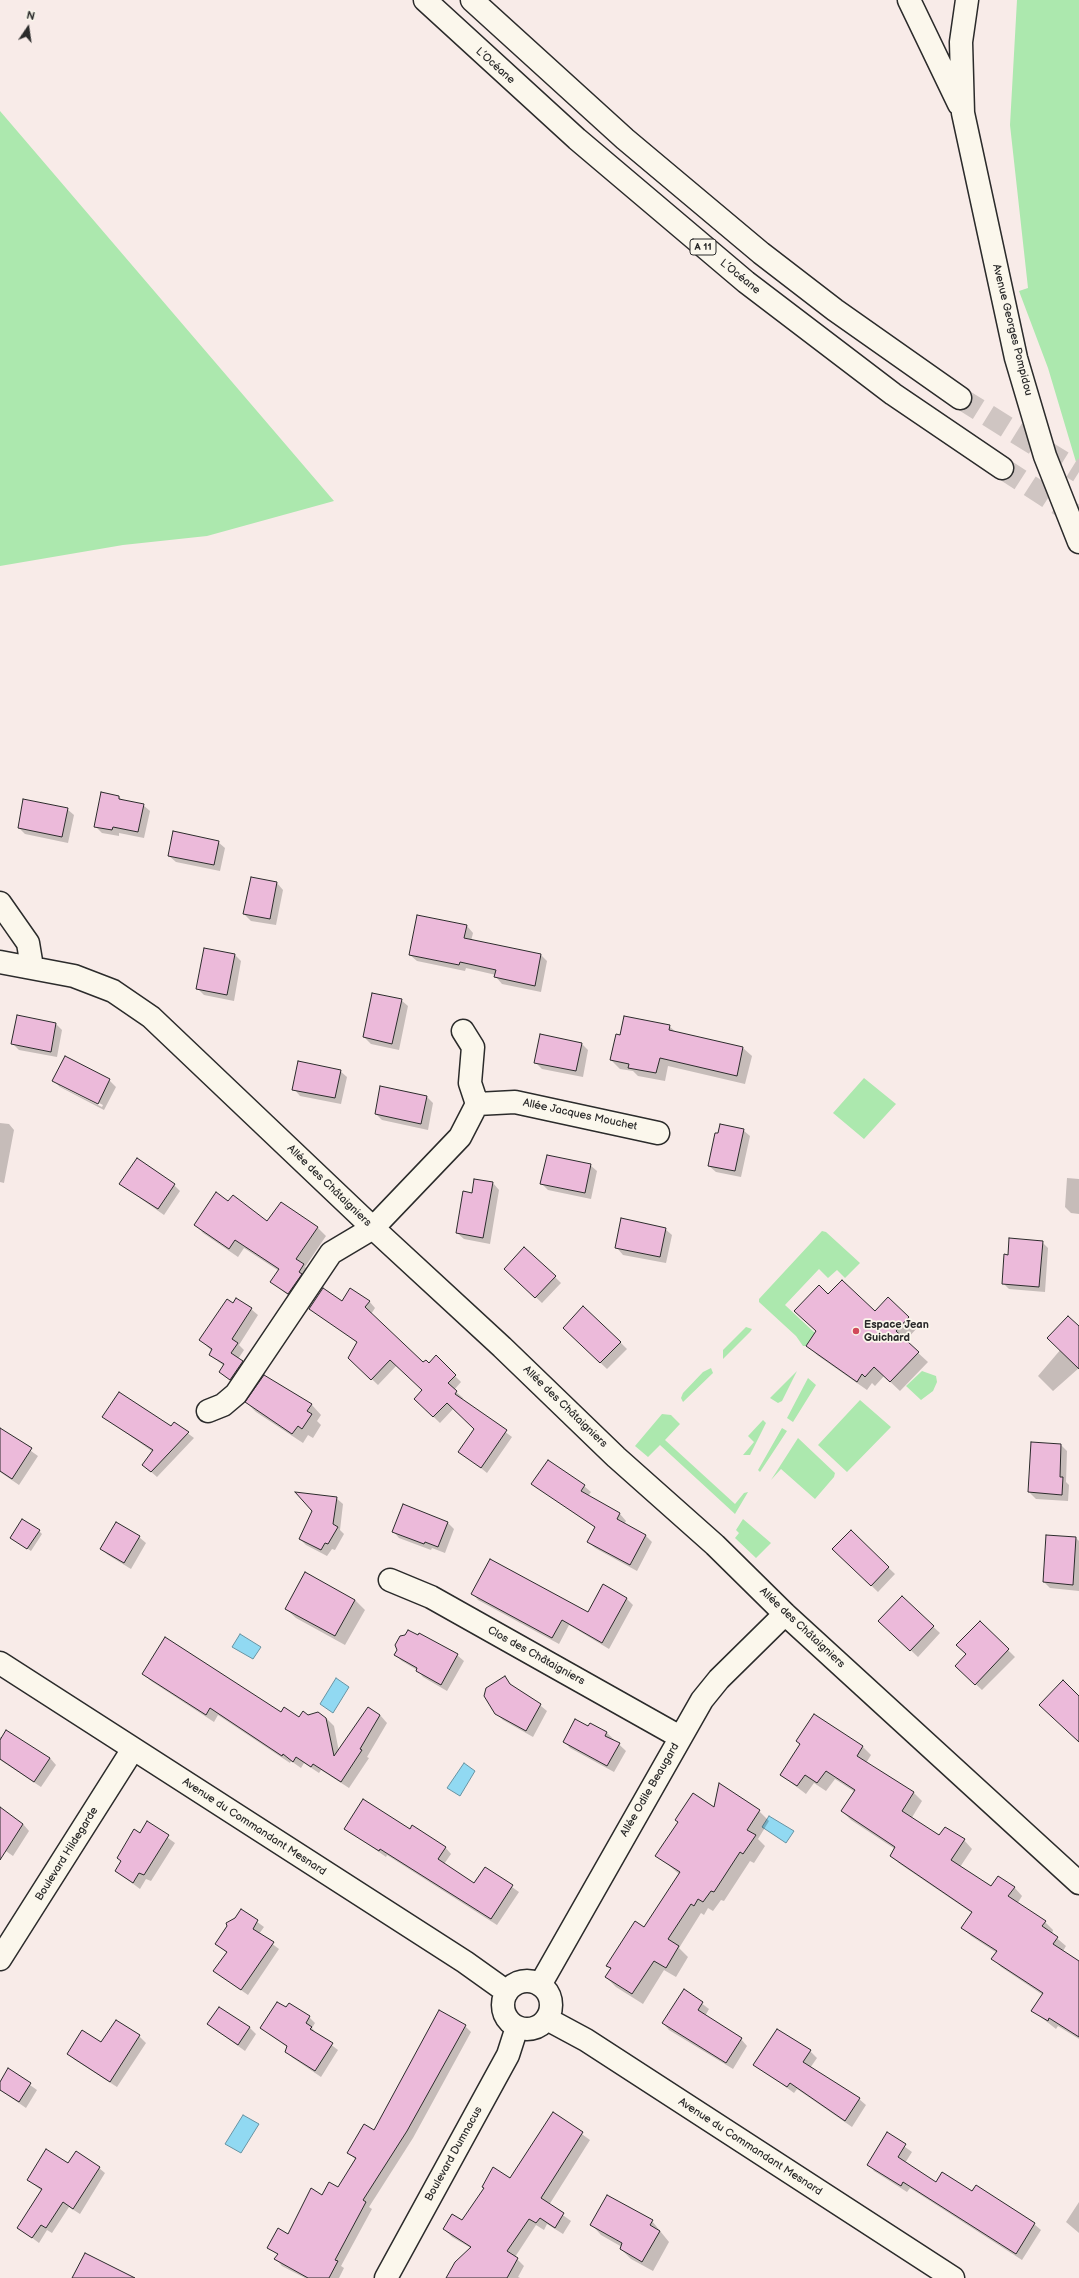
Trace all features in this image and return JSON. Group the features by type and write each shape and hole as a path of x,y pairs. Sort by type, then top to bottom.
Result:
{"main road":[{"name":"L’Océane","path":"425,0 577,139 746,282 892,394 1002,468"},
{"path":"472,0 624,139 761,253 835,310 960,398"},
{"name":"Avenue Georges Pompidou","path":"909,0 963,113"},
{"name":"Avenue Georges Pompidou","path":"967,0 961,42 963,113 1016,358 1045,456 1079,542"},
{"path":"0,903 28,943 32,967"},
{"name":"Allée des Châtaigniers","path":"0,962 74,976 113,991 151,1017 502,1347 616,1457 715,1544 785,1614 1079,1883"},
{"path":"208,1411 223,1405 236,1394 331,1253 374,1228 460,1137 477,1104 470,1083 474,1047 463,1031"},
{"name":"Allée Jacques Mouchet","path":"477,1104 515,1102 626,1124 658,1133"},
{"name":"Clos des Châtaigniers","path":"390,1580 431,1597 680,1737"},
{"name":"Allée Odile Beaugard","path":"540,1985 680,1737 711,1688 785,1614"},
{"name":"Avenue du Commandant Mesnard","path":"0,1663 459,1958 507,1992"},
{"name":"Boulevard Hildegarde","path":"0,1959 133,1749"},
{"path":"533,1982 540,1985 550,1996 551,2004 547,2018 543,2023 530,2029 517,2027 505,2016 503,2008 507,1992 518,1983 533,1982"},
{"name":"Avenue du Commandant Mesnard","path":"547,2018 586,2040 953,2278"},
{"name":"Boulevard Dumnacus","path":"386,2278 508,2055 517,2027"}],"green space":[{"path":"1017,0 1079,0 1079,472 1048,368 1019,291 1028,288 1010,125"},
{"path":"0,111 334,501 207,536 123,545 0,566"},
{"path":"864,1078 896,1104 864,1139 833,1113"},
{"path":"822,1231 826,1232 860,1263 845,1278 837,1270 828,1278 819,1269 785,1305 815,1333 806,1346 803,1346 796,1336 759,1302 759,1299"},
{"path":"746,1327 752,1329 723,1359 723,1350"},
{"path":"711,1368 713,1373 683,1402 681,1398 683,1393 703,1372"},
{"path":"797,1371 782,1401 778,1403 770,1398"},
{"path":"922,1371 936,1376 937,1382 933,1391 921,1400 906,1386"},
{"path":"808,1378 816,1385 793,1422 787,1418"},
{"path":"860,1400 891,1427 847,1472 818,1445"},
{"path":"662,1414 671,1415 680,1424 665,1440 735,1504 744,1493 748,1492 735,1514 660,1445 648,1457 635,1446"},
{"path":"763,1420 766,1423 750,1455 743,1455 754,1442 748,1436"},
{"path":"782,1428 787,1431 760,1472 758,1470"},
{"path":"798,1438 835,1473 834,1477 815,1499 781,1469 771,1480"},
{"path":"743,1519 771,1543 756,1558 735,1538 739,1533 736,1530"}],"water":[{"path":"240,1634 261,1647 253,1659 232,1647"},
{"path":"336,1678 349,1687 333,1713 320,1704"},
{"path":"464,1763 475,1771 460,1796 447,1788"},
{"path":"769,1816 794,1831 786,1843 762,1827"},
{"path":"243,2115 259,2124 241,2153 225,2144"}],"building":[{"path":"101,792 119,796 119,799 144,804 138,832 113,827 112,830 94,827"},
{"path":"23,799 68,808 62,837 18,828"},
{"path":"173,831 219,841 214,865 168,856"},
{"path":"251,877 277,882 270,919 243,914"},
{"path":"417,915 467,925 464,938 541,954 535,986 494,977 496,970 460,962 459,965 409,955"},
{"path":"204,948 235,954 227,995 196,989"},
{"path":"372,993 402,999 392,1044 363,1037"},
{"path":"17,1015 56,1023 51,1052 11,1044"},
{"path":"624,1016 670,1025 669,1030 743,1047 737,1076 660,1058 656,1073 628,1068 629,1064 610,1060 616,1034 620,1035"},
{"path":"540,1034 582,1043 576,1071 534,1063"},
{"path":"65,1056 110,1079 98,1104 52,1081"},
{"path":"298,1061 341,1070 335,1098 292,1090"},
{"path":"380,1086 427,1096 421,1124 375,1114"},
{"path":"720,1124 744,1129 735,1171 708,1166 715,1133 718,1133"},
{"path":"547,1155 591,1164 585,1193 540,1184"},
{"path":"137,1158 175,1184 158,1209 119,1184"},
{"path":"474,1179 493,1182 483,1238 456,1233 463,1191 472,1193"},
{"path":"216,1192 228,1201 233,1195 267,1221 281,1202 318,1227 296,1259 304,1264 299,1272 302,1274 288,1294 270,1282 279,1269 235,1240 229,1249 194,1225"},
{"path":"621,1218 666,1228 660,1257 615,1248"},
{"path":"1009,1238 1043,1241 1039,1287 1002,1284 1004,1254 1008,1255"},
{"path":"524,1247 556,1276 535,1298 504,1269"},
{"name":"Espace Jean Guichard","path":"842,1280 875,1311 888,1297 909,1317 896,1331 919,1352 890,1382 874,1367 865,1377 862,1374 857,1382 806,1346 816,1331 794,1311 819,1285 828,1294"},
{"path":"323,1288 342,1301 350,1288 370,1301 365,1307 423,1362 426,1360 429,1363 436,1355 456,1375 448,1383 457,1391 455,1394 507,1430 481,1468 458,1452 474,1429 447,1403 433,1417 414,1399 422,1390 390,1360 371,1380 348,1358 357,1342 309,1309"},
{"path":"236,1298 252,1308 232,1339 238,1343 231,1353 243,1361 230,1380 219,1372 224,1364 209,1355 212,1349 199,1340 227,1299 233,1303"},
{"path":"583,1306 621,1342 600,1363 563,1328"},
{"path":"1068,1316 1079,1326 1079,1369 1047,1338"},
{"path":"264,1375 312,1404 307,1411 312,1414 302,1429 298,1426 292,1434 245,1402"},
{"path":"119,1392 171,1426 174,1422 189,1432 151,1472 142,1465 153,1450 102,1417"},
{"path":"0,1428 32,1448 12,1479 0,1471"},
{"path":"1031,1442 1061,1444 1060,1477 1063,1477 1062,1495 1028,1492"},
{"path":"548,1460 585,1485 581,1491 620,1513 617,1519 646,1535 630,1565 587,1542 595,1527 531,1484"},
{"path":"295,1492 337,1497 333,1524 338,1527 328,1544 325,1543 321,1550 299,1539 312,1511"},
{"path":"403,1504 448,1522 438,1547 425,1542 424,1544 392,1532"},
{"path":"22,1519 40,1530 27,1549 10,1538"},
{"path":"116,1522 140,1536 124,1563 100,1549"},
{"path":"851,1530 889,1567 871,1586 832,1549"},
{"path":"1046,1535 1076,1537 1073,1585 1043,1582"},
{"path":"490,1559 588,1612 603,1584 627,1598 602,1643 562,1620 552,1638 471,1594"},
{"path":"305,1572 355,1600 335,1636 285,1609"},
{"path":"902,1596 934,1626 910,1651 878,1621"},
{"path":"980,1621 1009,1649 975,1685 955,1666 966,1654 956,1645"},
{"path":"408,1630 418,1635 419,1633 458,1654 441,1685 416,1671 417,1668 394,1655 397,1650 395,1645 400,1636 405,1635"},
{"path":"165,1637 281,1712 284,1707 299,1717 303,1711 308,1715 318,1712 326,1718 334,1756 368,1707 380,1715 360,1749 362,1750 341,1782 313,1764 311,1767 296,1757 293,1762 283,1754 282,1756 210,1708 206,1715 142,1674"},
{"path":"505,1676 510,1684 541,1704 526,1731 495,1714 484,1696 486,1688"},
{"path":"1063,1680 1079,1696 1079,1742 1039,1705"},
{"path":"814,1714 863,1746 857,1756 914,1792 902,1811 939,1835 945,1827 965,1839 951,1860 991,1886 998,1876 1015,1887 1008,1896 1046,1921 1042,1926 1058,1937 1053,1944 1079,1961 1079,2037 1049,2018 1048,2021 1031,2011 1043,1993 991,1959 997,1951 961,1928 972,1912 890,1856 895,1847 841,1811 855,1790 826,1771 817,1783 805,1775 797,1786 780,1775 800,1744 796,1741"},
{"path":"575,1719 588,1726 590,1723 607,1732 605,1736 620,1743 607,1766 563,1742"},
{"path":"6,1730 50,1758 34,1782 0,1759 0,1740"},
{"path":"719,1783 760,1810 747,1830 756,1835 743,1854 740,1852 714,1892 711,1891 703,1902 698,1899 694,1906 691,1904 668,1939 679,1946 666,1968 654,1961 632,1994 605,1977 611,1968 606,1966 635,1921 644,1927 680,1872 655,1856 678,1822 675,1820 693,1793 714,1807"},
{"path":"363,1799 410,1829 412,1825 446,1847 438,1859 474,1883 485,1867 513,1885 491,1919 380,1849 379,1851 344,1829"},
{"path":"0,1807 23,1824 0,1860"},
{"path":"147,1821 169,1835 144,1875 139,1873 133,1883 115,1871 121,1861 117,1858 134,1829 140,1833"},
{"path":"241,1909 258,1920 253,1929 274,1942 241,1990 213,1971 227,1952 215,1944 227,1926 226,1923 235,1918"},
{"path":"684,1989 703,2002 698,2010 742,2038 726,2063 662,2023"},
{"path":"277,2002 286,2007 289,2003 310,2016 306,2023 312,2027 310,2029 333,2043 315,2071 285,2052 287,2046 260,2028"},
{"path":"219,2007 250,2027 238,2045 207,2024"},
{"path":"439,2010 466,2025 407,2131 363,2200 366,2202 335,2260 338,2261 329,2278 308,2278 274,2259 278,2254 267,2248 278,2228 288,2234 311,2188 322,2195 329,2182 338,2187 356,2158 347,2153 364,2124 374,2130"},
{"path":"116,2020 140,2035 110,2082 67,2054 82,2030 101,2042"},
{"path":"777,2029 811,2050 803,2062 860,2098 845,2121 790,2083 787,2087 753,2065"},
{"path":"8,2068 31,2083 19,2102 0,2090 0,2082"},
{"path":"553,2112 583,2132 541,2198 564,2213 555,2228 540,2218 536,2223 529,2219 507,2251 518,2258 507,2278 446,2278 455,2262 471,2247 443,2229 452,2214 462,2220 484,2188 482,2187 493,2167 510,2178"},
{"path":"887,2132 906,2144 898,2157 936,2182 942,2172 972,2191 976,2185 1035,2223 1016,2254 903,2182 901,2186 867,2165"},
{"path":"46,2149 68,2163 76,2151 100,2167 73,2209 63,2202 46,2228 41,2225 32,2238 17,2228 42,2189 27,2180"},
{"path":"607,2195 653,2220 650,2225 660,2231 642,2262 620,2249 622,2243 590,2225"},
{"path":"85,2253 135,2278 72,2278"}],"tunnel":[{"path":"960,398 1079,472"},
{"path":"1002,468 1075,515"}],"place":[{"name":"Espace Jean Guichard","path":"856,1331"}]}
